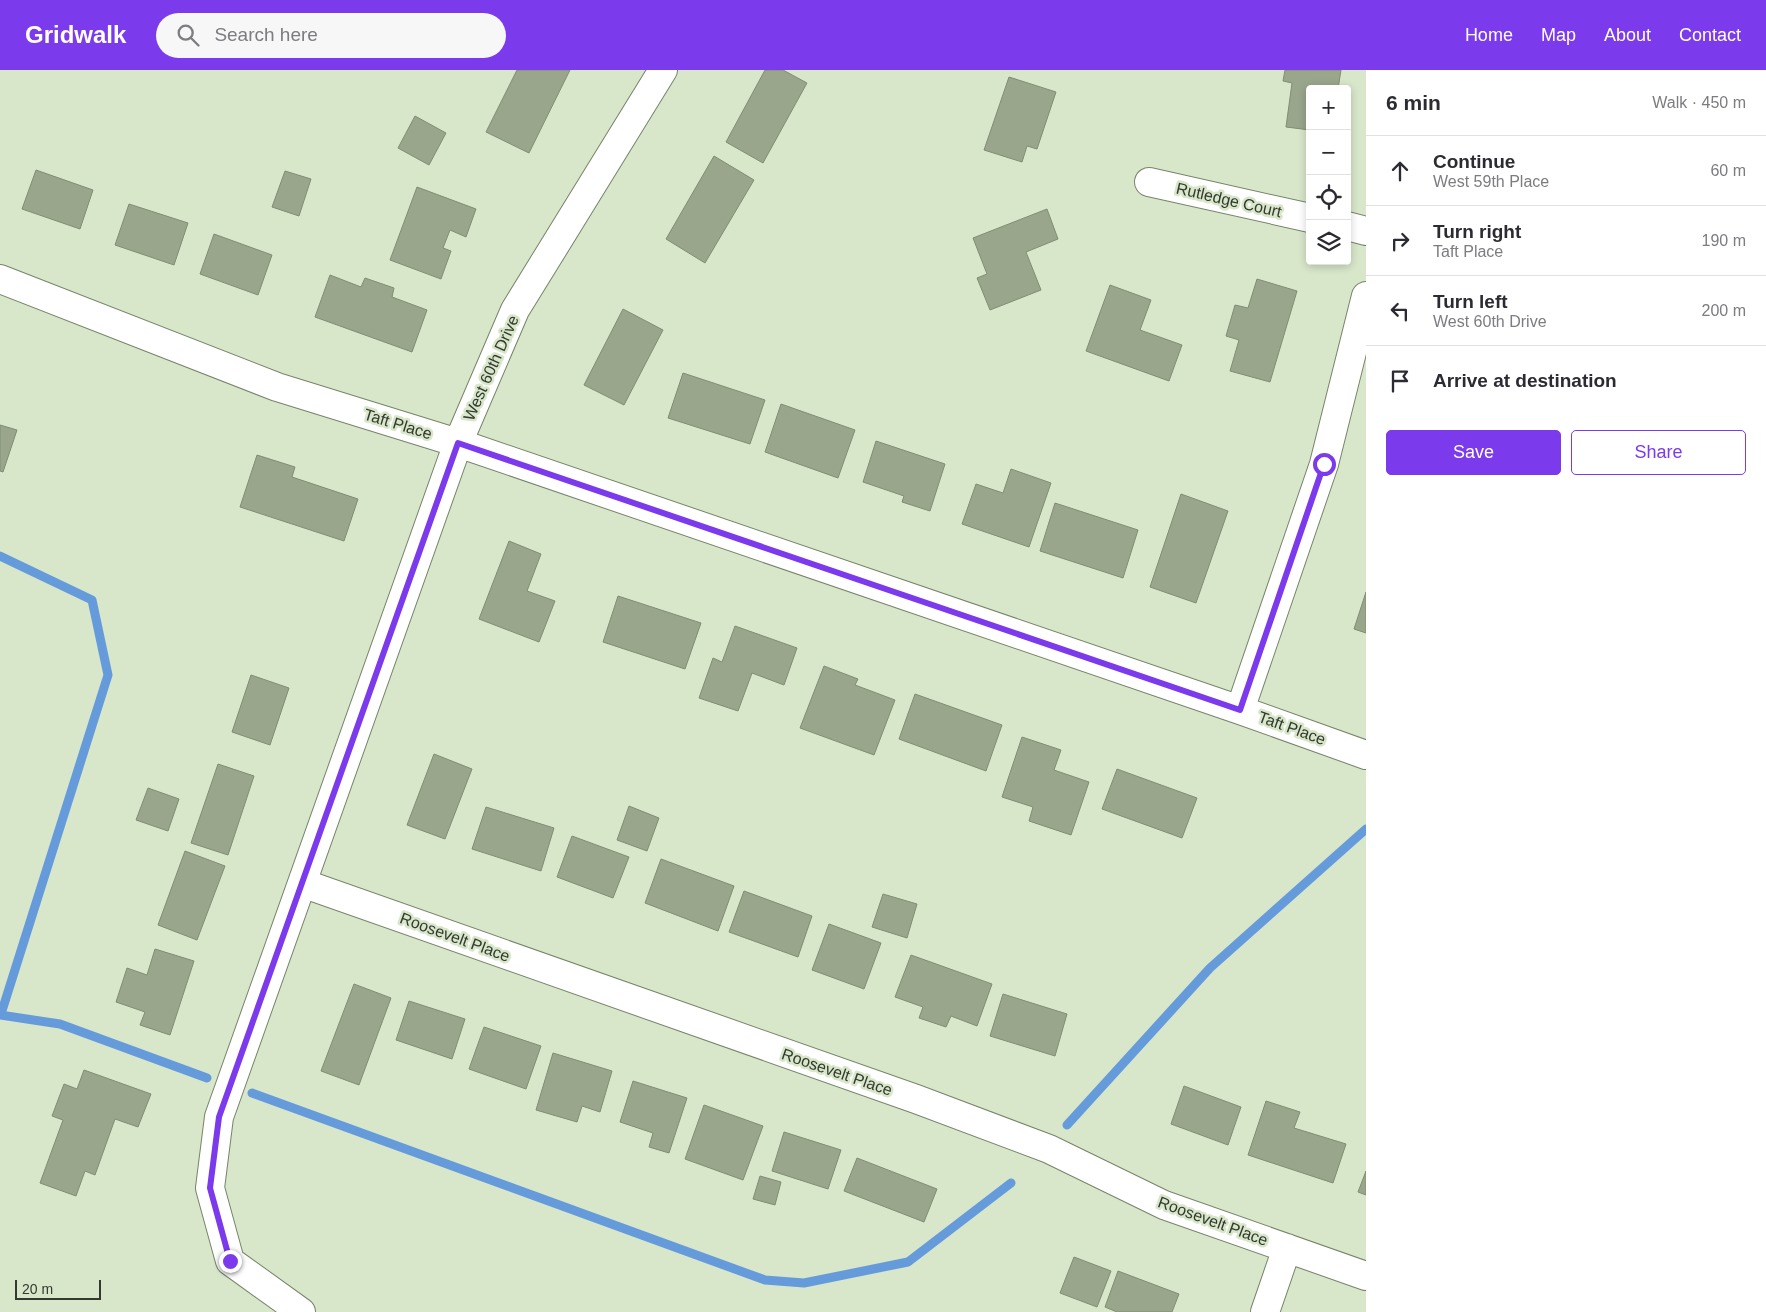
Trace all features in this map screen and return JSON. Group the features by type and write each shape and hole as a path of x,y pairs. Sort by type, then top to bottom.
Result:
{"street":[{"name":"West 60th Drive","path":"301,1312 230,1261 210,1188 219,1117 458,443 516,310 663,70"},
{"name":"Rutledge Court","path":"1149,182 1306,217"},
{"path":"1351,227 1366,231"},
{"name":"Taft Place","path":"0,279 276,387 458,443 1240,710 1366,755"},
{"path":"1240,710 1324,464 1366,296"},
{"name":"Roosevelt Place","path":"302,883 934,1106 1049,1149 1164,1205 1366,1276"},
{"path":"1265,1312 1287,1248"}],"building":[{"path":"517,70 570,70 529,153 486,132"},
{"path":"765,70 783,70 807,83 763,163 726,142"},
{"path":"1285,70 1341,70 1339,85 1306,85 1306,130 1286,127 1292,83 1283,81"},
{"path":"1009,77 1056,92 1037,149 1027,146 1022,162 984,150"},
{"path":"415,116 446,133 429,165 398,148"},
{"path":"714,156 754,180 705,263 666,239"},
{"path":"36,170 93,190 80,229 22,209"},
{"path":"285,171 311,179 299,216 272,207"},
{"path":"417,187 476,209 466,237 450,230 443,248 451,251 441,279 390,260"},
{"path":"129,204 188,223 174,265 115,245"},
{"path":"1047,209 1058,239 1026,252 1041,290 990,310 977,278 987,274 973,238"},
{"path":"214,234 272,255 258,295 200,274"},
{"path":"330,275 361,287 365,278 394,288 392,297 427,310 412,352 315,317"},
{"path":"1257,279 1297,291 1270,382 1230,371 1239,340 1226,336 1235,305 1248,308"},
{"path":"1110,285 1151,300 1140,330 1182,345 1169,381 1086,351"},
{"path":"623,309 663,330 624,405 584,385"},
{"path":"683,373 765,400 750,444 668,418"},
{"path":"781,404 855,430 838,478 765,452"},
{"path":"0,425 17,430 3,472 0,471"},
{"path":"876,441 945,464 930,511 902,502 904,496 863,482"},
{"path":"257,455 295,467 292,477 358,499 344,541 240,507"},
{"path":"1011,469 1051,483 1029,547 962,524 976,484 1003,493"},
{"path":"1181,494 1228,511 1196,603 1150,587"},
{"path":"1055,503 1138,530 1123,578 1040,551"},
{"path":"509,541 541,554 527,591 555,601 539,642 479,619"},
{"path":"1366,592 1366,633 1354,629"},
{"path":"618,596 701,623 685,669 603,642"},
{"path":"735,626 797,648 784,685 752,673 738,711 699,698 713,658 722,662"},
{"path":"824,666 858,679 855,685 895,700 874,755 800,728"},
{"path":"251,675 289,688 270,745 232,732"},
{"path":"915,694 1002,725 986,771 899,739"},
{"path":"1022,737 1061,750 1054,770 1089,782 1071,835 1029,821 1033,807 1002,797"},
{"path":"434,754 472,769 445,839 407,825"},
{"path":"218,764 254,776 228,855 191,843"},
{"path":"1117,769 1197,798 1182,838 1102,809"},
{"path":"148,788 179,799 168,831 136,820"},
{"path":"629,806 659,818 647,851 617,840"},
{"path":"486,807 554,828 541,871 472,849"},
{"path":"572,836 629,857 613,898 557,877"},
{"path":"185,851 225,866 197,940 158,925"},
{"path":"661,859 734,886 718,931 645,903"},
{"path":"744,891 812,916 798,957 729,932"},
{"path":"883,894 917,904 907,938 872,927"},
{"path":"829,924 881,943 864,989 812,970"},
{"path":"155,949 194,961 170,1035 140,1025 145,1012 116,1002 127,968 147,975"},
{"path":"911,955 992,984 977,1026 951,1016 946,1027 919,1018 923,1007 895,997"},
{"path":"354,984 391,998 359,1085 321,1071"},
{"path":"1003,994 1067,1014 1055,1056 990,1036"},
{"path":"409,1001 465,1019 452,1059 396,1040"},
{"path":"484,1027 541,1046 526,1089 469,1069"},
{"path":"553,1053 612,1071 600,1112 582,1106 577,1122 536,1110"},
{"path":"84,1070 151,1094 138,1127 115,1119 95,1175 85,1171 76,1196 40,1183 63,1120 52,1116 64,1084 77,1089"},
{"path":"633,1081 687,1098 669,1153 649,1147 653,1133 620,1122"},
{"path":"1184,1086 1241,1107 1228,1145 1171,1124"},
{"path":"1266,1101 1300,1112 1294,1128 1346,1144 1333,1183 1248,1155"},
{"path":"704,1105 763,1126 743,1180 685,1159"},
{"path":"784,1132 841,1150 828,1189 772,1171"},
{"path":"857,1158 937,1189 924,1222 844,1191"},
{"path":"1366,1171 1366,1195 1358,1192"},
{"path":"760,1176 781,1182 775,1205 753,1199"},
{"path":"1074,1257 1111,1271 1097,1307 1060,1293"},
{"path":"1118,1271 1179,1294 1172,1312 1117,1312 1105,1307"}],"waterway":[{"path":"0,556 92,600 108,675 1,1014"},
{"path":"1067,1125 1210,968 1366,829"},
{"path":"0,1015 60,1024 207,1078"},
{"path":"252,1093 765,1280 804,1283 908,1262 1011,1183"}],"route":[{"path":"230,1261 210,1188 219,1117 458,443 1240,710 1324,464"}]}
